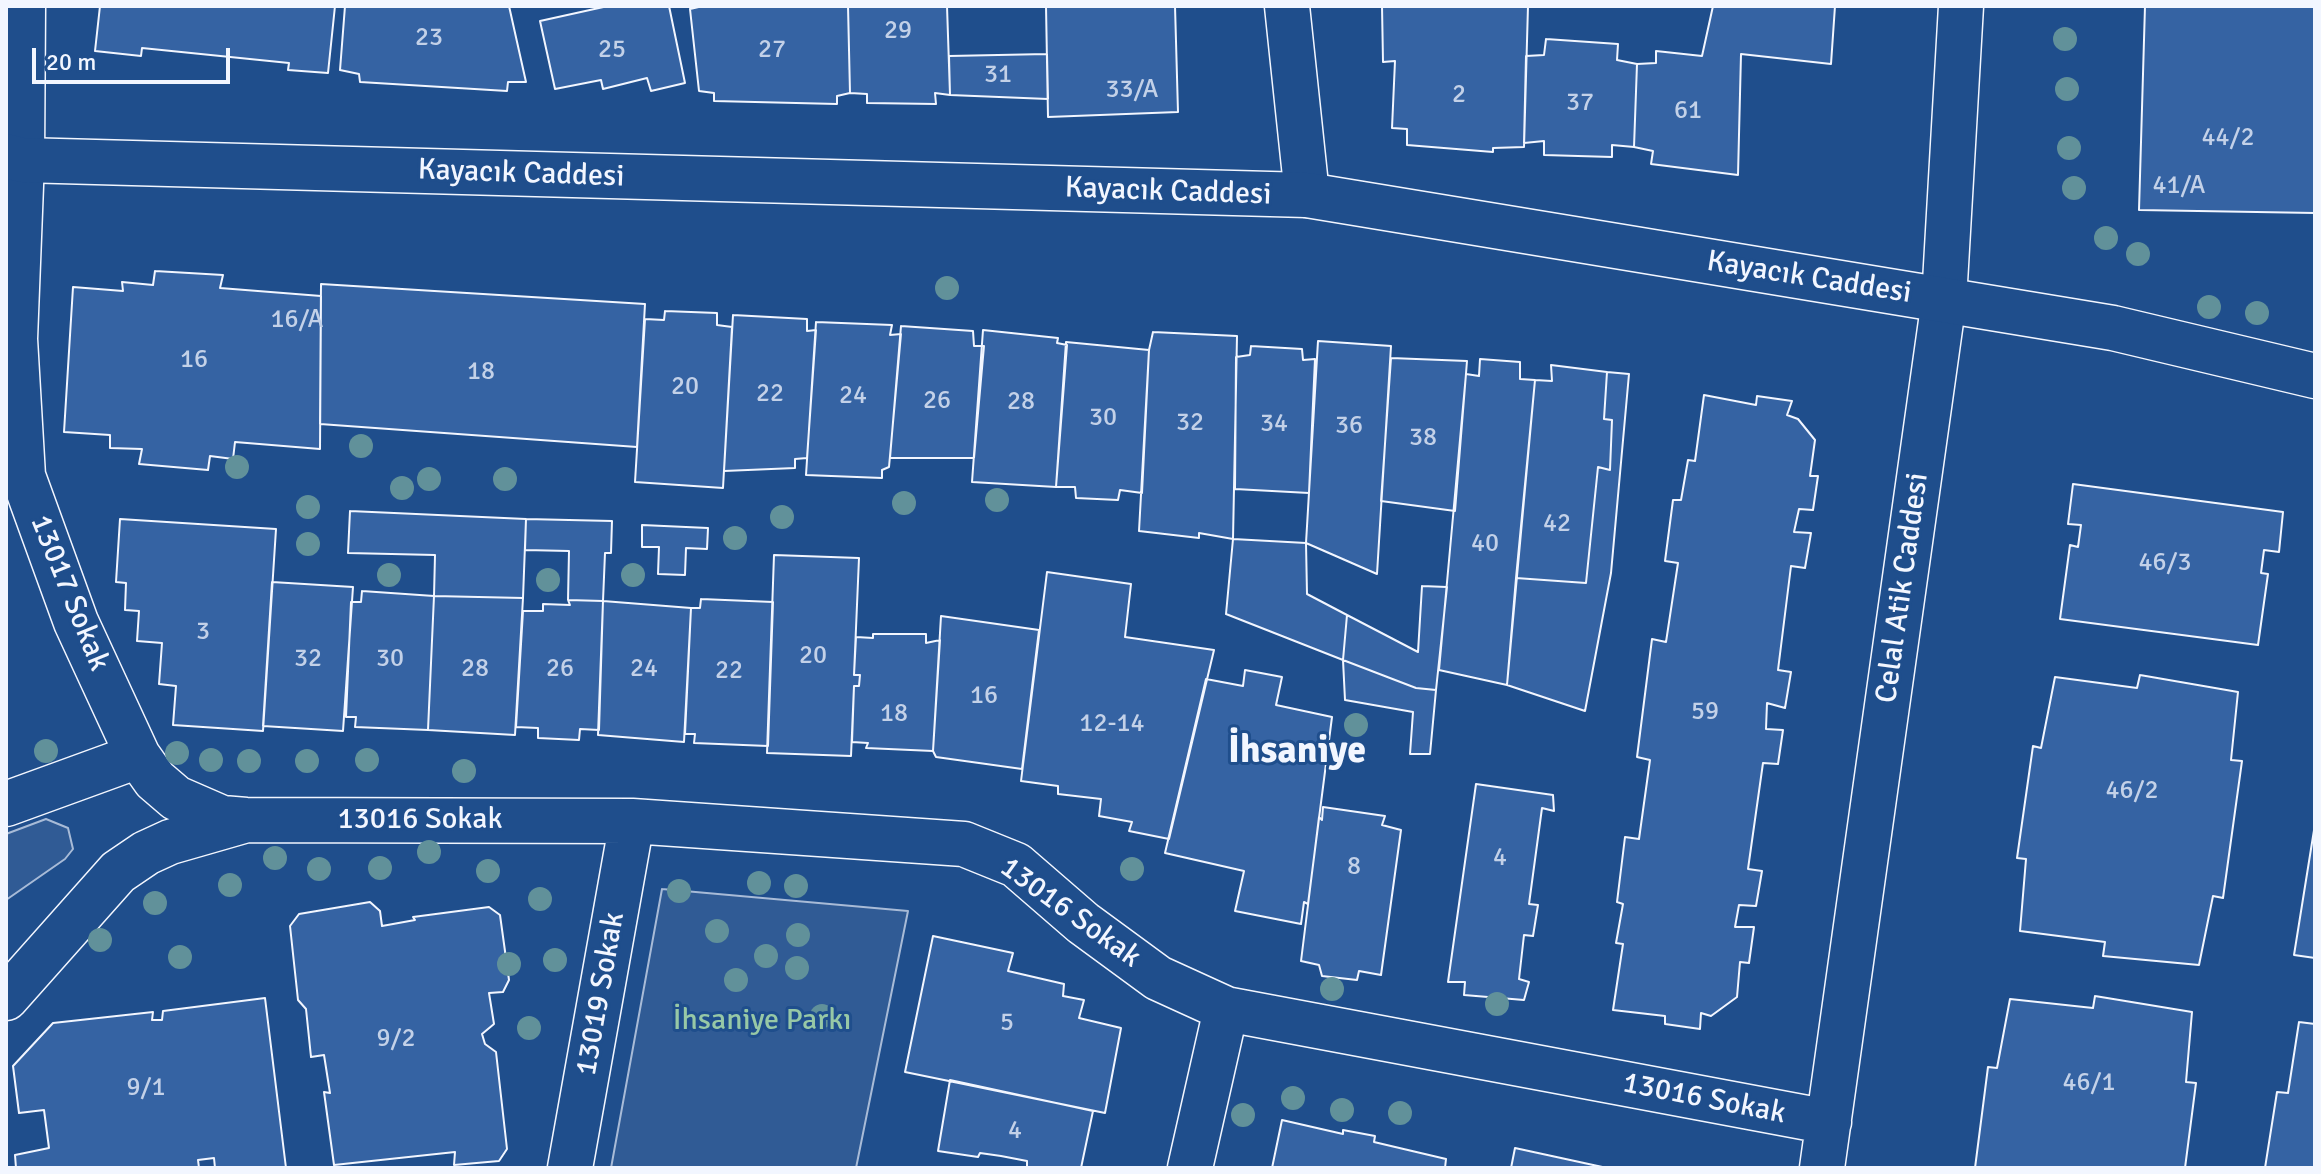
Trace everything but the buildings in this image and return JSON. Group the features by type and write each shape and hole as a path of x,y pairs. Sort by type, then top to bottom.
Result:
{"street":[{"name":"13017 Sokak","path":"23,6 14,158 15,339 23,476 76,622 138,756 155,780 176,798 198,810 246,820"},
{"path":"1287,6 1307,195"},
{"name":"Celal Atik Caddesi","path":"1822,1168 1944,300 1961,6"},
{"name":"Kayacık Caddesi","path":"14,158 1307,195 2113,328 2315,376"},
{"path":"6,804 138,756"},
{"path":"6,998 118,872 146,853 170,842 246,820"},
{"name":"13016 Sokak","path":"246,820 632,821 964,844 1016,865 1083,923 1158,978 1226,1009 1829,1122"},
{"name":"13019 Sokak","path":"570,1168 632,821"},
{"path":"1190,1168 1226,1009"}],"shaded area":[{"path":"46,819 68,828 73,849 65,859 6,900 6,834"},
{"name":"İhsaniye Parkı","path":"662,889 908,911 856,1168 611,1168"}],"district":[{"name":"İhsaniye","path":"1297,752"}]}
